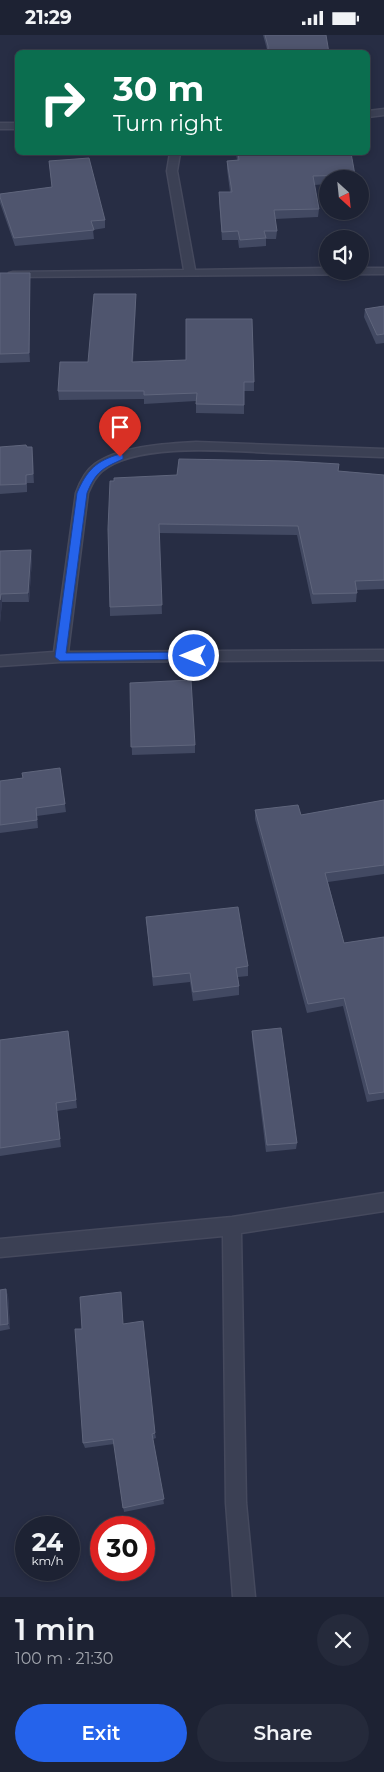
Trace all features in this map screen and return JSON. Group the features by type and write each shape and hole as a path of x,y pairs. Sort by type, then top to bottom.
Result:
{"street":[{"path":"370,114 384,112"},
{"path":"0,126 15,126"},
{"path":"175,155 172,171 190,273"},
{"path":"13,275 384,271"},
{"path":"60,657 82,493 89,477 99,467 120,457 162,448 196,446 384,453"},
{"path":"0,661 60,657 384,655"},
{"path":"0,1248 232,1226 384,1202"},
{"path":"232,1226 236,1503 244,1597"}],"building":[{"path":"265,35 326,35 328,50 268,50"},
{"path":"238,155 351,155 354,170 319,170 319,176 313,176 319,209 274,210 277,231 264,231 266,238 240,240 238,231 222,232 219,192 232,192 227,161 239,160"},
{"path":"89,158 105,220 91,221 94,230 14,238 0,194 52,187 49,161"},
{"path":"0,273 30,273 29,353 0,354"},
{"path":"94,294 136,294 132,362 186,360 186,319 252,319 254,382 244,382 244,405 196,404 197,393 144,395 144,391 58,391 60,362 88,362"},
{"path":"384,306 384,334 377,335 365,309"},
{"path":"26,445 27,447 32,447 33,474 26,475 26,484 0,485 0,447"},
{"path":"179,459 339,464 338,471 384,475 384,580 355,581 357,593 313,594 298,526 159,524 162,605 110,607 108,529 110,481 114,481 114,478 177,475"},
{"path":"31,550 28,593 1,594 0,600 0,551"},
{"path":"191,680 195,745 131,747 130,683"},
{"path":"60,768 65,804 36,808 37,820 0,825 0,781 23,778 22,773"},
{"path":"384,800 384,865 325,873 344,943 384,937 384,1092 369,1094 344,998 308,1004 255,810 298,805 301,815"},
{"path":"238,907 248,966 236,968 239,986 193,992 190,973 153,977 146,917"},
{"path":"281,1028 297,1143 267,1145 252,1031"},
{"path":"68,1031 76,1100 56,1103 60,1139 0,1148 0,1040"},
{"path":"6,1289 8,1324 0,1325 0,1290"},
{"path":"121,1292 123,1324 143,1321 155,1433 152,1434 164,1499 123,1508 113,1439 83,1443 75,1329 82,1329 80,1297"}],"route":[{"path":"120,457 99,467 89,477 82,493 60,657 194,656"}]}
